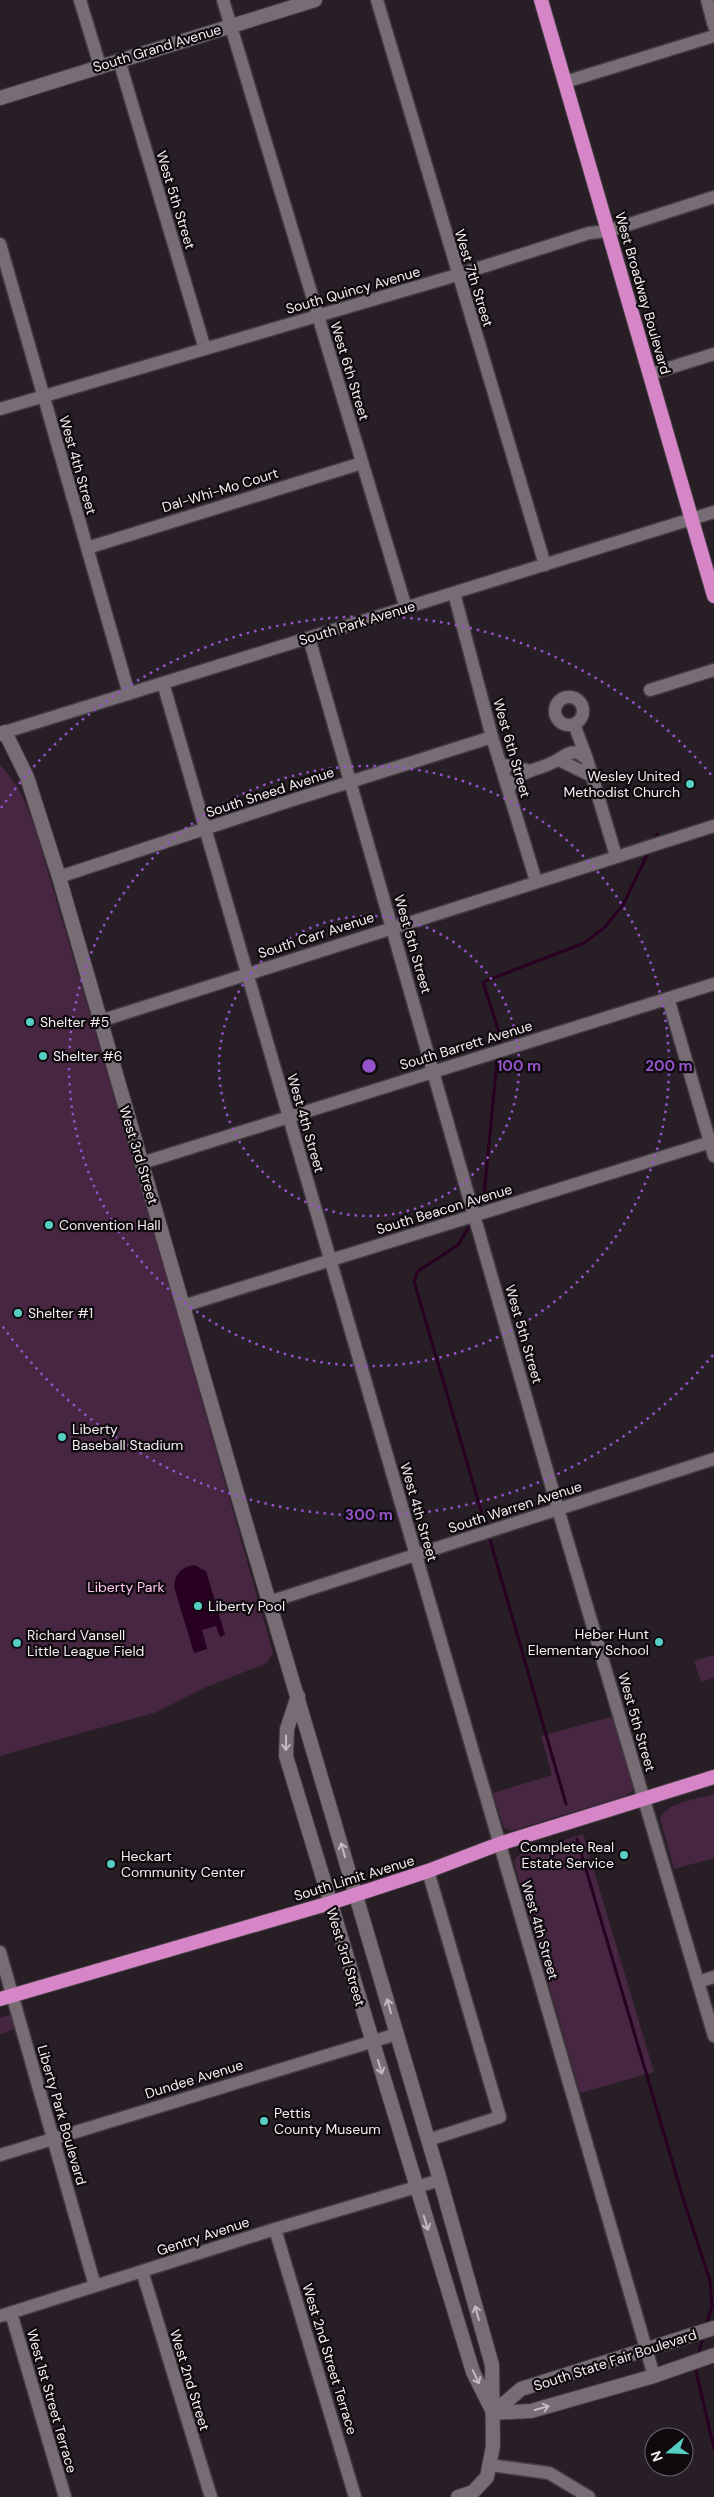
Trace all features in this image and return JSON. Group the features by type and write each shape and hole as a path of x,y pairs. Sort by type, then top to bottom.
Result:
{"highway":[{"name":"West Broadway Boulevard","path":"541,0 714,596"},
{"name":"South Limit Avenue","path":"6,1996 356,1895 428,1871 499,1844 714,1777"}],"street":[{"path":"80,0 100,66"},
{"name":"West 6th Street","path":"223,0 406,608"},
{"name":"South Grand Avenue","path":"0,98 315,0"},
{"name":"West 7th Street","path":"377,0 457,275 545,565"},
{"path":"706,0 714,26"},
{"path":"565,82 714,36"},
{"name":"West 5th Street","path":"119,60 205,349"},
{"name":"South Quincy Avenue","path":"0,409 457,275 589,233 608,231 714,197"},
{"name":"West 4th Street","path":"0,244 129,694"},
{"path":"650,374 714,354"},
{"name":"Dal-Whi-Mo Court","path":"87,548 362,463"},
{"name":"South Park Avenue","path":"2,733 714,512"},
{"name":"West 6th Street","path":"454,593 492,737 536,881"},
{"name":"West 5th Street","path":"309,638 558,1509 714,2036"},
{"path":"650,690 714,670"},
{"name":"West 4th Street","path":"163,683 654,2376"},
{"path":"574,724 587,759 616,856"},
{"name":"West 3rd Street","path":"2,733 26,777 59,877 269,1602 440,2180 492,2365 494,2413"},
{"name":"South Sneed Avenue","path":"59,877 492,737"},
{"path":"508,789 513,781 527,770 559,760 565,754 577,752 587,759"},
{"path":"559,760 592,776"},
{"path":"500,764 527,770"},
{"name":"South Carr Avenue","path":"100,1021 247,972 714,826"},
{"name":"South Barrett Avenue","path":"142,1163 714,984"},
{"path":"668,998 712,1142 714,1156"},
{"name":"South Beacon Avenue","path":"183,1306 712,1142"},
{"name":"South Warren Avenue","path":"269,1602 714,1459"},
{"name":"West 3rd Street","path":"298,1696 287,1729 286,1756 473,2372 494,2413"},
{"path":"428,1871 500,2117 428,2140"},
{"name":"Liberty Park Boulevard","path":"0,1952 6,1996 53,2138 96,2286"},
{"path":"698,1982 714,1977"},
{"name":"Dundee Avenue","path":"0,2155 397,2034"},
{"path":"416,2188 440,2180"},
{"name":"Gentry Avenue","path":"6,2315 275,2229 416,2188"},
{"name":"West 2nd Street Terrace","path":"275,2229 356,2497"},
{"name":"West 2nd Street","path":"142,2272 211,2497"},
{"name":"West 1st Street Terrace","path":"6,2315 65,2497"},
{"name":"South State Fair Boulevard","path":"494,2413 521,2389 708,2330"},
{"name":"South State Fair Boulevard","path":"494,2413 531,2411 654,2376 703,2359"},
{"path":"458,2497 473,2492 487,2477 494,2446 494,2413"},
{"path":"490,2466 549,2473 589,2497"}],"green space":[{"name":"Liberty Park","path":"0,765 12,779 21,794 35,828 152,1224 273,1653 267,1663 204,1688 157,1712 0,1756"},
{"path":"714,1655 714,1678 701,1682 694,1661"},
{"path":"614,1716 633,1790 625,1796 511,1831 504,1828 493,1793 552,1775 541,1736"},
{"path":"714,1794 714,1858 674,1869 660,1818 669,1808"},
{"path":"583,1834 654,2072 580,2093 514,1863 515,1858 521,1854"},
{"path":"9,2015 15,2019 18,2027 0,2035 0,2018"}],"shaded area":[{"name":"Liberty Pool","path":"194,1565 206,1571 225,1635 220,1637 216,1626 202,1630 207,1649 194,1653 174,1587 178,1574 186,1567"}],"waterway":[{"path":"499,1042 500,1035 483,982 584,943 604,928 623,905 647,855"},
{"path":"479,1205 484,1196 497,1060"},
{"path":"470,1225 458,1245 418,1271 414,1281 485,1524"},
{"path":"490,1540 566,1804"},
{"path":"577,1839 683,2198 710,2281 712,2307 706,2325"},
{"path":"698,2357 703,2336"},
{"path":"697,2365 696,2371 714,2449"}],"place":[{"name":"Wesley United Methodist Church","path":"690,784"},
{"name":"Shelter #5","path":"30,1022"},
{"name":"Shelter #6","path":"43,1056"},
{"name":"Convention Hall","path":"49,1225"},
{"name":"Shelter #1","path":"18,1313"},
{"name":"Liberty Baseball Stadium","path":"62,1437"},
{"name":"Liberty Pool","path":"198,1606"},
{"name":"Heber Hunt Elementary School","path":"659,1642"},
{"name":"Richard Vansell Little League Field","path":"17,1643"},
{"name":"Complete Real Estate Service","path":"624,1855"},
{"name":"Heckart Community Center","path":"111,1864"},
{"name":"Pettis County Museum","path":"264,2121"}]}
